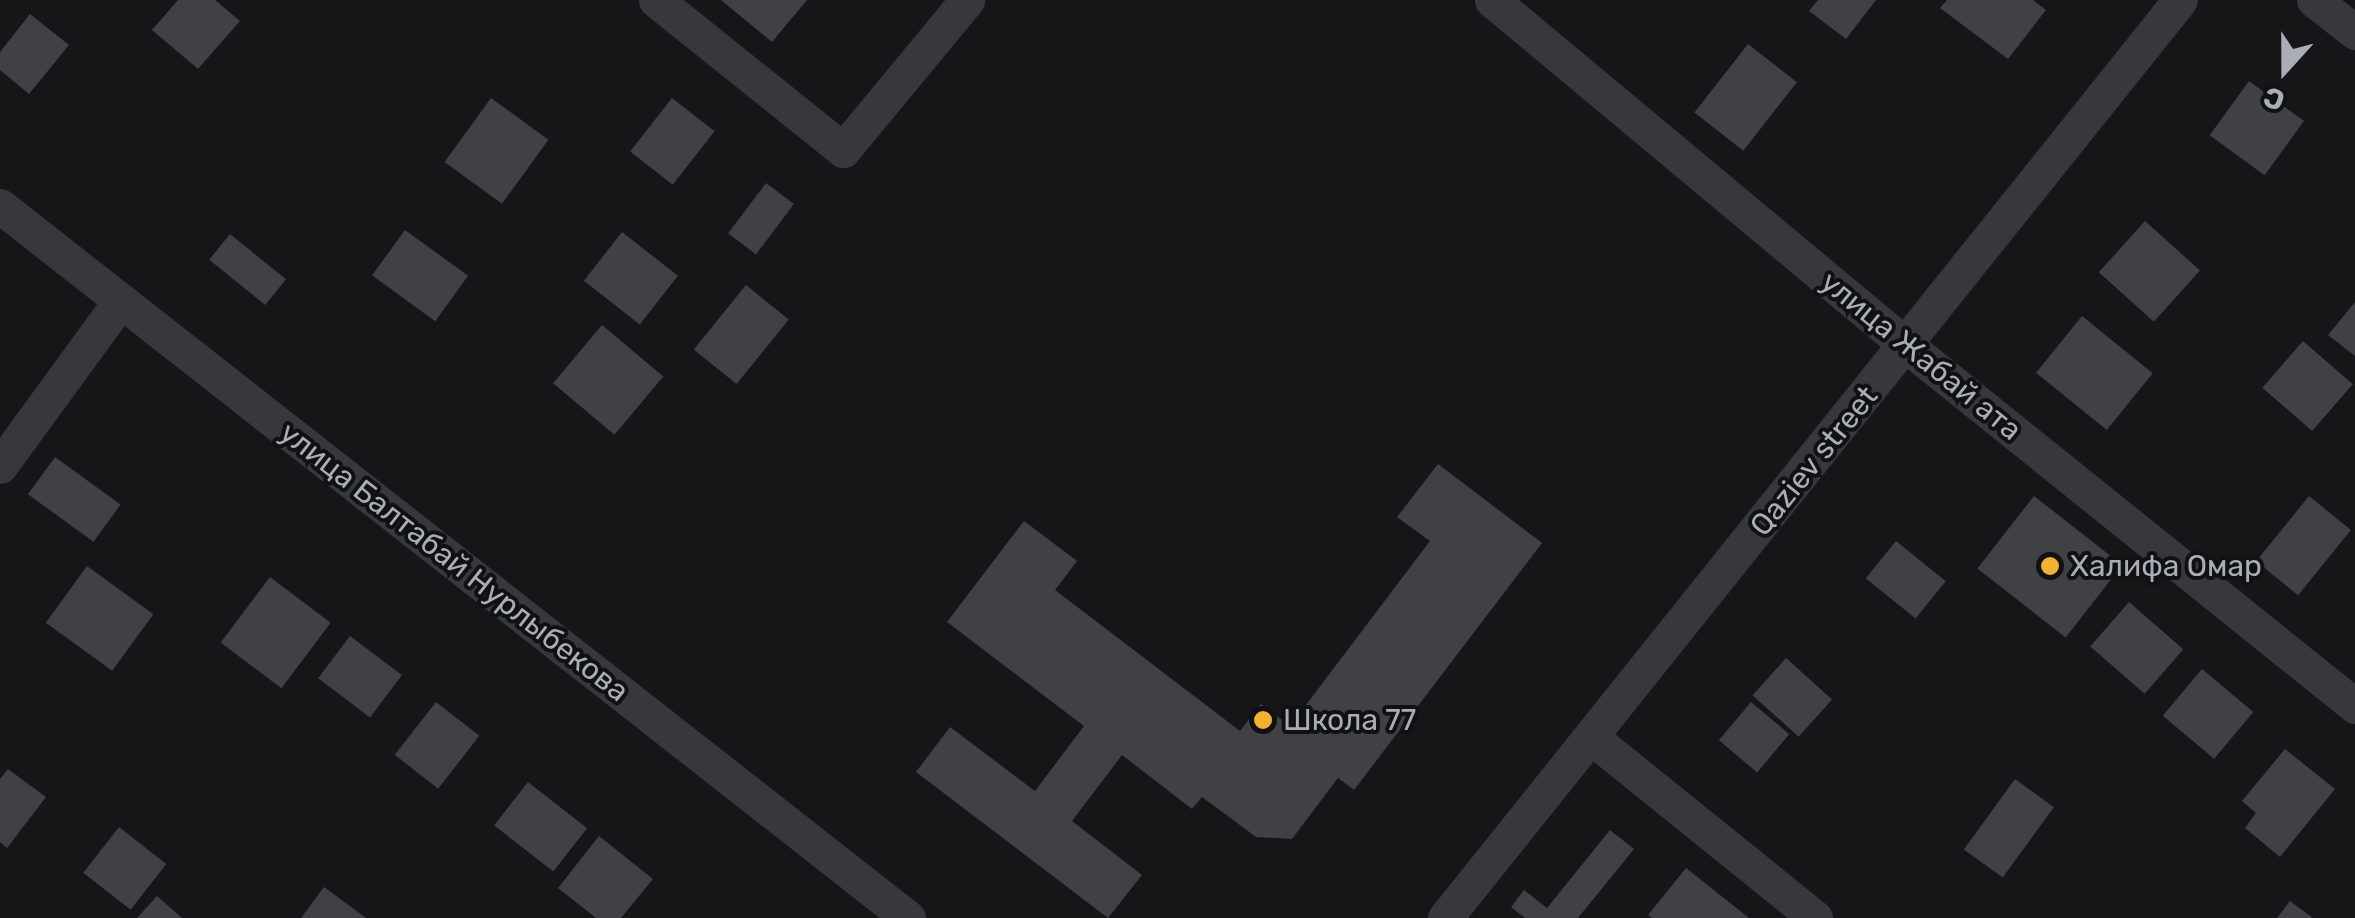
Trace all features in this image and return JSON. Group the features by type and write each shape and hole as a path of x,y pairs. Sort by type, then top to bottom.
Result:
{"street":[{"path":"656,0 843,150 968,0"},
{"name":"улица Жабай ата","path":"1492,0 1907,346 2355,706"},
{"name":"Qaziev street","path":"1445,918 1907,346 2180,0"},
{"path":"2314,0 2355,32"},
{"name":"улица Балтабай Нурлыбекова","path":"0,206 908,918"},
{"path":"0,466 121,300"},
{"path":"1591,737 1816,918"}],"building":[{"path":"178,0 215,0 240,21 198,69 152,30"},
{"path":"721,0 807,0 772,42"},
{"path":"1818,0 1876,0 1846,39 1809,11"},
{"path":"1947,0 2033,0 2046,10 2008,59 1940,8"},
{"path":"30,14 69,45 29,94 0,70 0,52"},
{"path":"1748,44 1797,82 1743,151 1694,113"},
{"path":"2249,81 2304,121 2265,175 2210,135"},
{"path":"491,98 548,140 502,204 445,162"},
{"path":"672,98 715,131 673,185 630,152"},
{"path":"766,183 794,204 756,254 728,233"},
{"path":"2145,221 2200,271 2154,322 2099,272"},
{"path":"405,230 468,276 435,321 372,275"},
{"path":"622,232 678,276 640,325 584,281"},
{"path":"230,234 286,279 265,305 209,260"},
{"path":"746,285 789,320 737,384 694,350"},
{"path":"2355,302 2355,356 2328,335"},
{"path":"2082,316 2153,373 2107,430 2036,373"},
{"path":"602,325 663,376 614,435 553,383"},
{"path":"2303,341 2353,384 2312,431 2262,388"},
{"path":"55,457 121,505 93,542 28,494"},
{"path":"1438,464 1542,543 1354,790 1338,778 1292,839 1256,837 1202,797 1192,809 1122,755 1072,821 1142,875 1108,918 916,772 950,727 1035,791 1084,726 947,622 1024,521 1077,561 1055,590 1240,731 1261,704 1290,726 1430,541 1397,517"},
{"name":"Халифа Омар","path":"2034,496 2122,565 2066,637 1977,568"},
{"path":"2309,496 2351,530 2298,595 2256,561"},
{"path":"1896,541 1946,581 1916,619 1866,578"},
{"path":"87,566 153,614 112,671 46,623"},
{"path":"270,577 331,623 281,688 221,642"},
{"path":"2129,602 2183,649 2145,694 2090,647"},
{"path":"350,636 402,675 370,717 318,678"},
{"path":"1786,658 1832,699 1799,737 1753,695"},
{"path":"2202,669 2253,712 2214,759 2163,716"},
{"path":"436,702 479,736 438,789 395,755"},
{"path":"1751,702 1789,734 1757,772 1719,740"},
{"path":"2285,749 2335,789 2280,857 2245,828 2256,813 2242,801"},
{"path":"8,769 46,797 7,848 0,842 0,779"},
{"path":"2015,779 2054,807 2003,878 1964,849"},
{"path":"528,782 587,828 553,872 494,825"},
{"path":"119,827 166,864 131,910 83,873"},
{"path":"1610,830 1634,849 1578,918 1525,918 1511,907 1524,890 1547,908"},
{"path":"599,836 653,879 621,918 596,918 558,888"},
{"path":"1686,868 1749,918 1648,915"},
{"path":"324,887 366,918 301,918"},
{"path":"157,896 182,918 137,918"},
{"path":"2290,901 2313,918 2277,918"}],"place":[{"name":"Халифа Омар","path":"2050,566"},
{"name":"Школа 77","path":"1263,720"}]}
